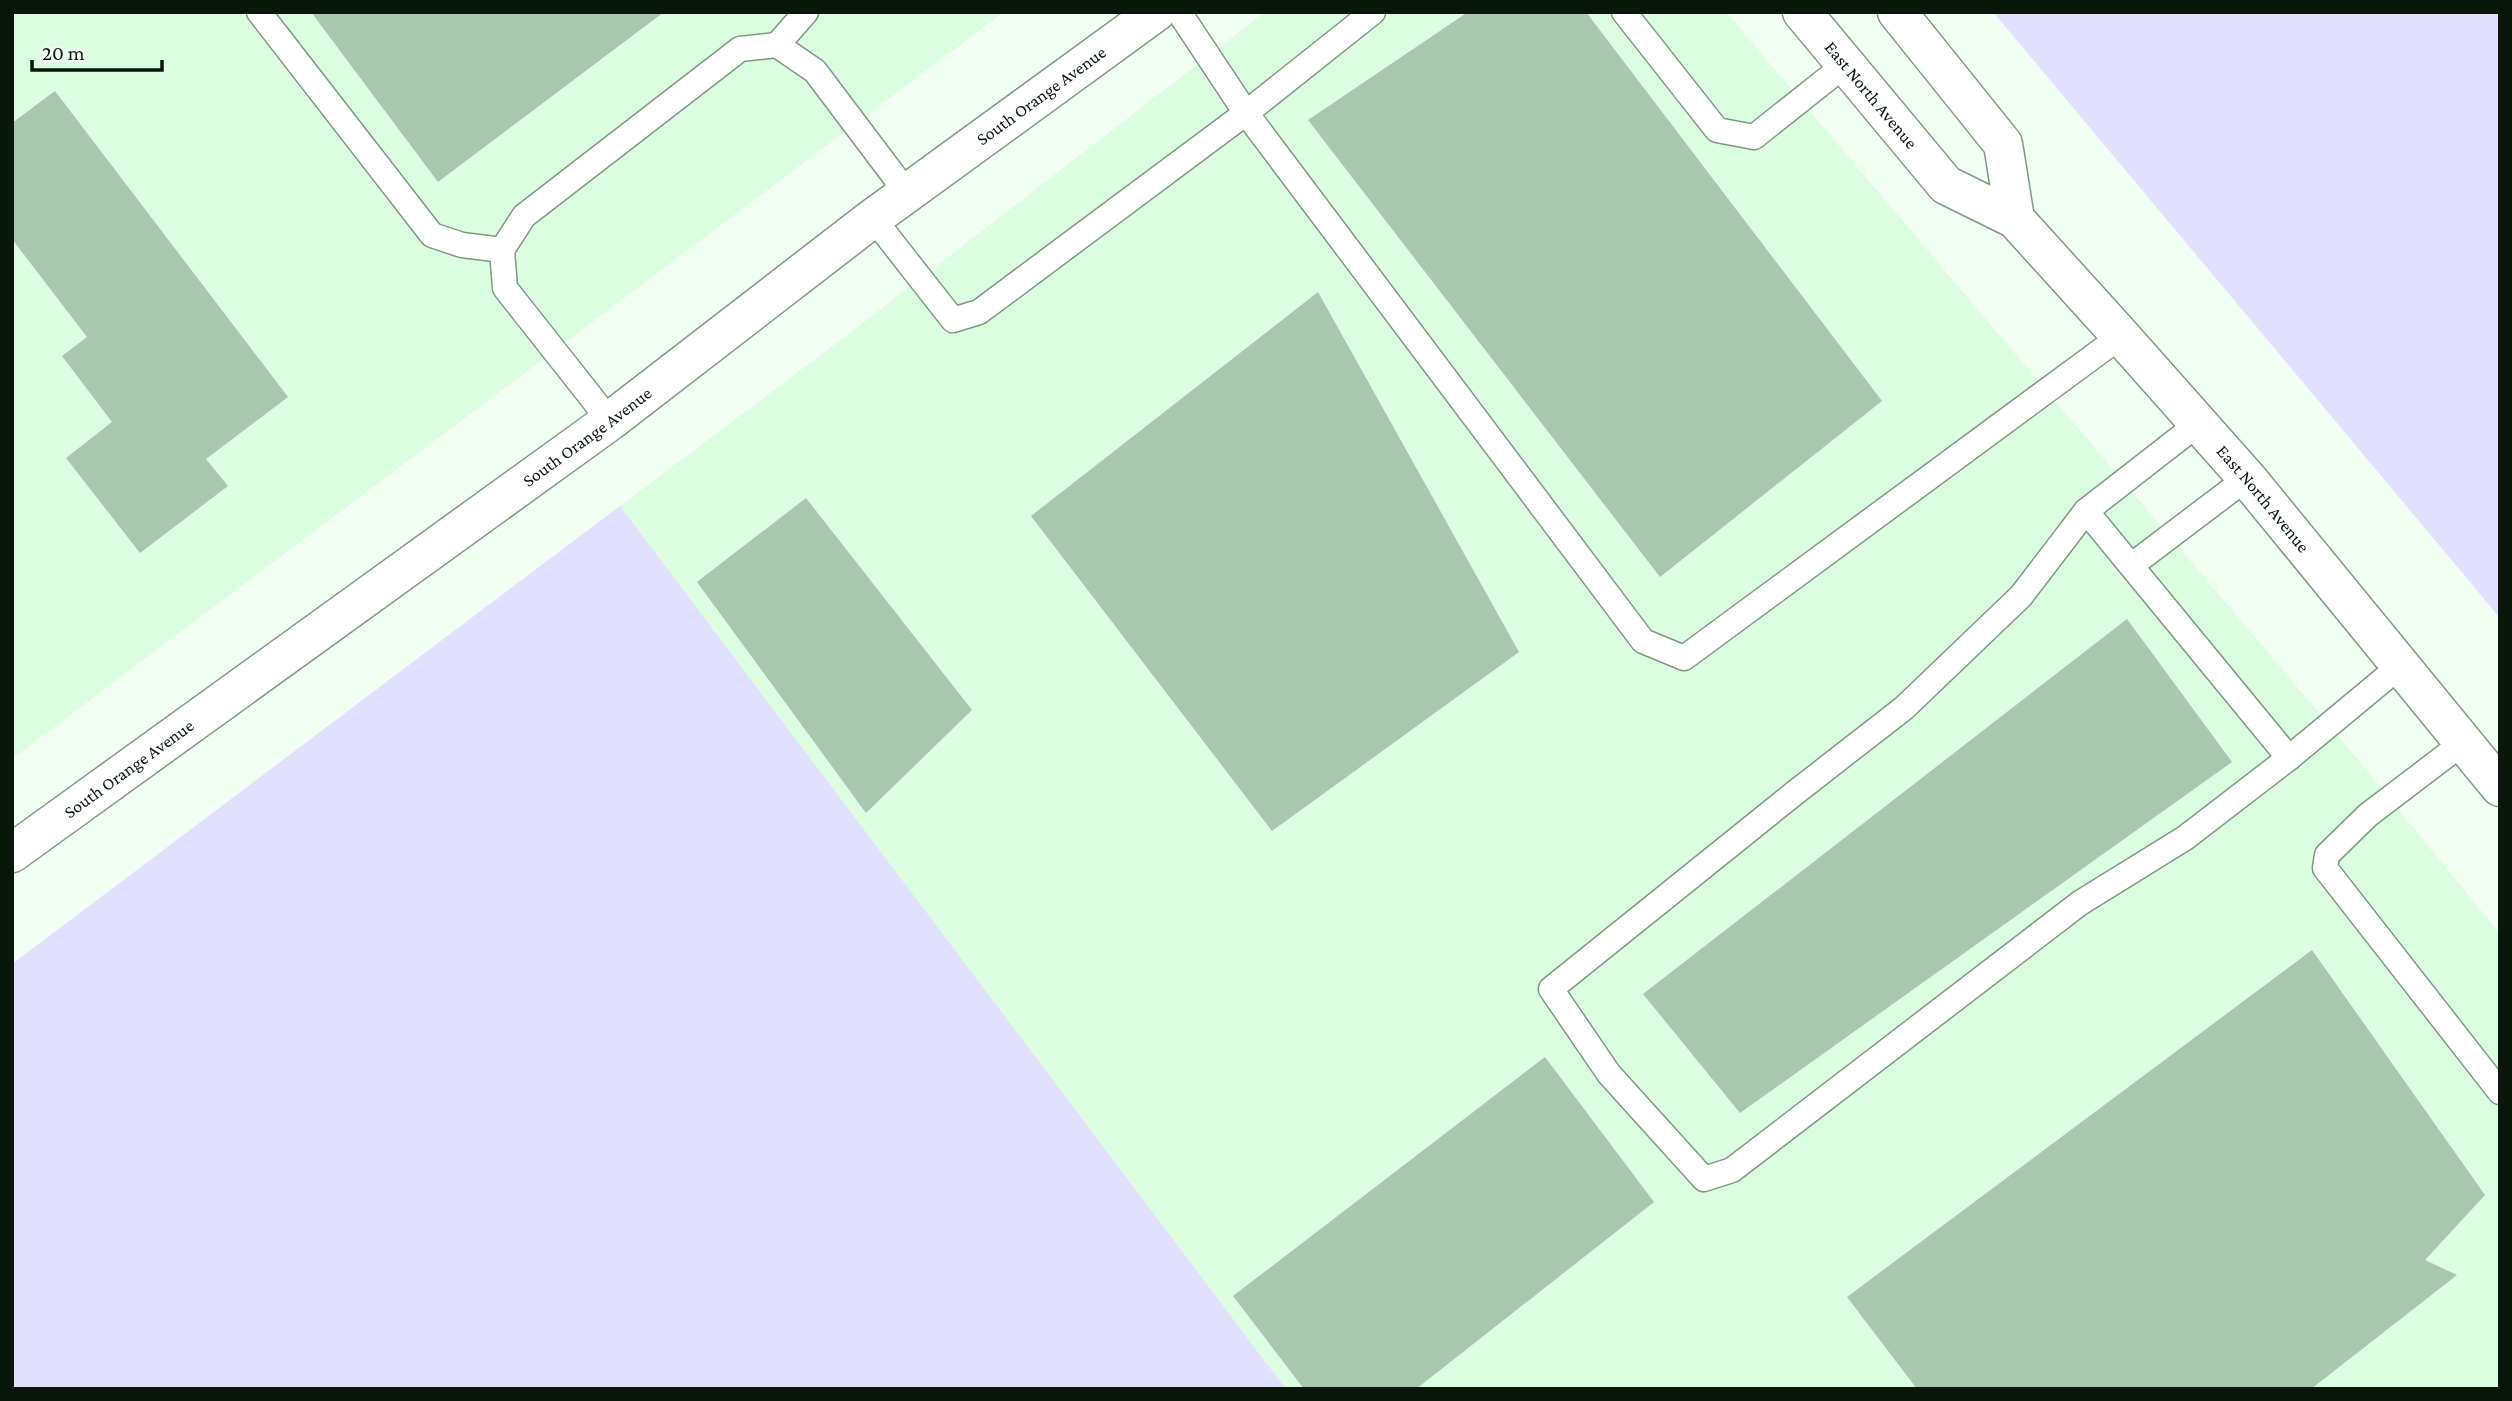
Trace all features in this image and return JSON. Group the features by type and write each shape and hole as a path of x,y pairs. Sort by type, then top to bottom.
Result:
{"street":[{"name":"South Orange Avenue","path":"12,853 610,421 873,218 1156,12"},
{"name":"East North Avenue","path":"1802,12 1946,185 2015,219 2121,336 2246,478 2500,787"},
{"path":"1897,12 2003,144 2015,219"}],"lane":[{"path":"259,12 432,235 462,245 502,250"},
{"path":"777,45 806,12"},
{"path":"1179,12 1246,113 1643,641 1684,658 2121,336"},
{"path":"873,218 953,320 979,312 1246,113 1373,12"},
{"path":"1624,12 1717,131 1754,137 1846,64"},
{"path":"610,421 505,288 502,250 524,216 740,49 777,45 815,71 907,193"},
{"path":"2199,423 2086,511 2021,596 1904,708 1551,989 1609,1074 1704,1179 1732,1170 2080,903 2185,838 2289,758 2400,666"},
{"path":"2132,565 2246,478"},
{"path":"2086,511 2289,758"},
{"path":"2464,743 2368,815 2327,855 2325,868 2500,1092"}],"shaded area":[{"path":"12,12 1004,12 12,759"},
{"path":"1265,12 1726,12 2341,739 2500,934 2500,1389 1286,1389 620,506 859,326"},
{"path":"1993,12 2500,12 2500,618 2480,594"},
{"path":"620,506 1286,1389 12,1389 12,964"}],"building":[{"path":"311,12 664,12 438,182"},
{"path":"1468,12 1586,12 1882,401 1660,577 1308,120"},
{"path":"55,91 288,397 206,459 228,486 140,553 66,458 112,422 62,356 87,337 12,239 12,123"},
{"path":"1318,292 1519,652 1272,831 1031,516"},
{"path":"806,498 972,710 866,813 697,582"},
{"path":"2127,619 2232,762 1740,1113 1643,994"},
{"path":"2312,950 2485,1195 2425,1260 2457,1275 2311,1389 1917,1389 1847,1297"},
{"path":"1545,1057 1654,1202 1416,1389 1304,1389 1233,1296"}]}
